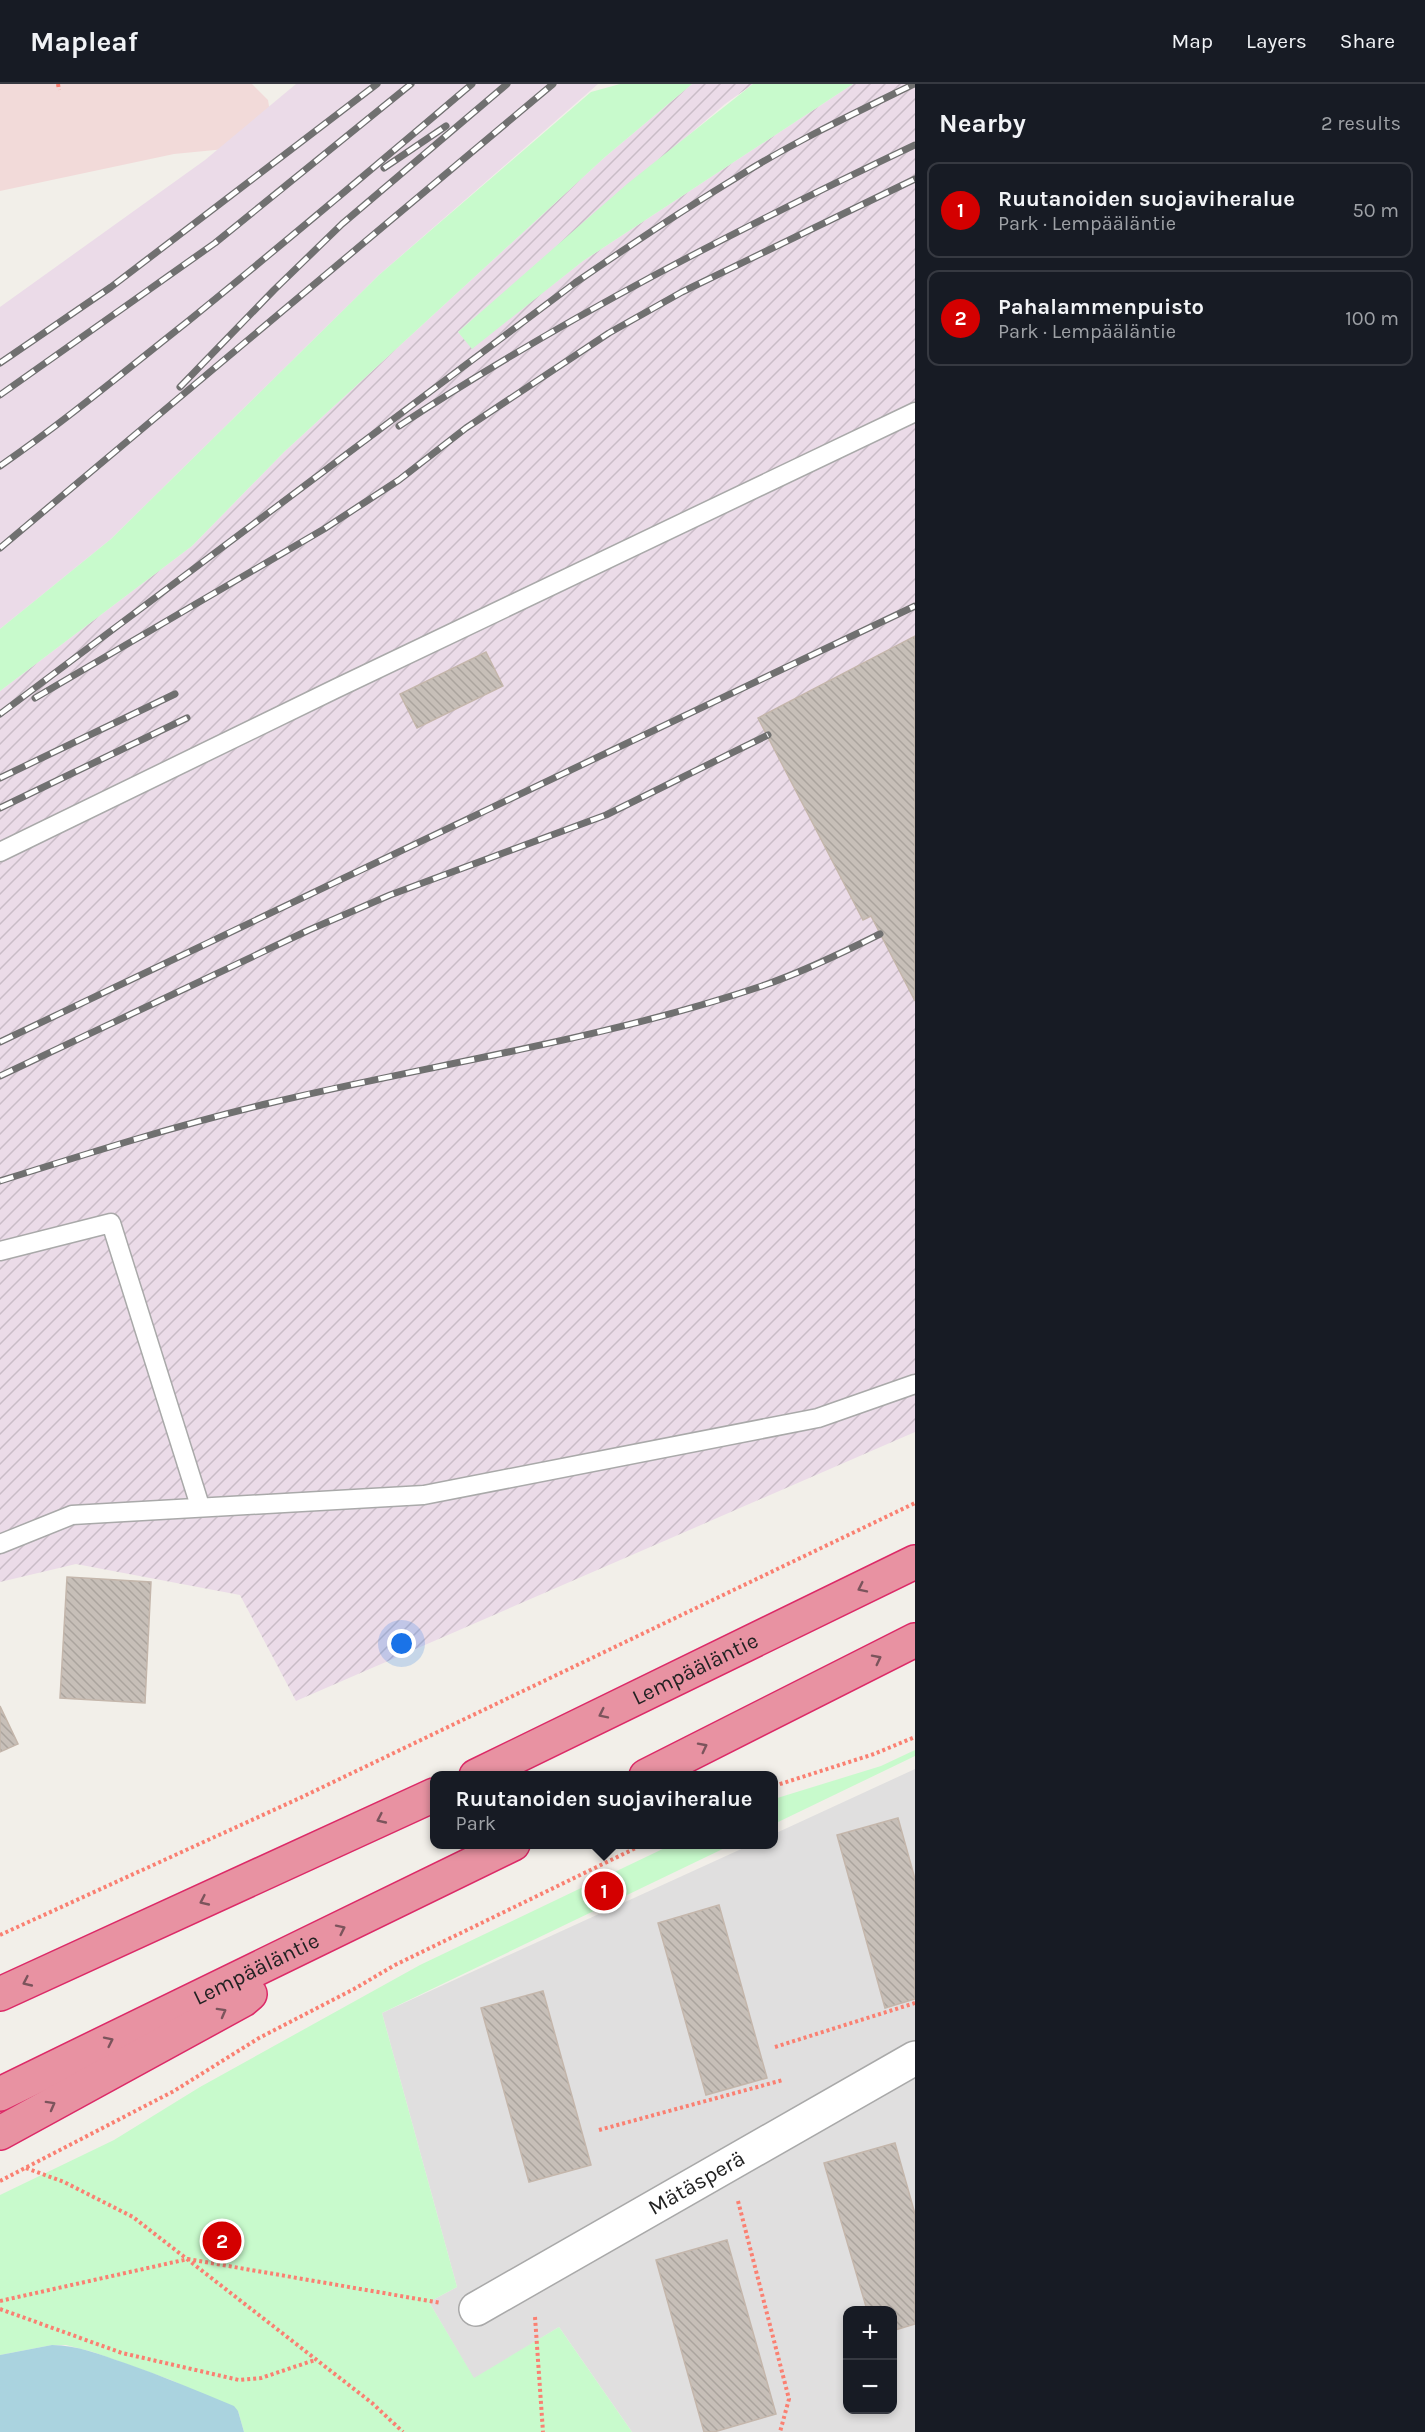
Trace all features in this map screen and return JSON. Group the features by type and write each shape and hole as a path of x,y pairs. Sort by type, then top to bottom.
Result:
{"highway":[{"name":"Lempääläntie","path":"486,1771 915,1562"},
{"path":"656,1771 915,1640"},
{"path":"0,1994 430,1797"},
{"name":"Lempääläntie","path":"0,2094 505,1849"},
{"path":"0,2133 243,2000 289,1955"}],"street":[{"name":"Mätäsperä","path":"476,2309 915,2058"}],"lane":[{"path":"0,852 915,412"},
{"path":"0,1251 111,1222 200,1506"},
{"path":"0,1544 72,1515 424,1495 818,1418 915,1384"}],"path":[{"path":"58,84 59,90"},
{"path":"0,1935 300,1798 915,1503"},
{"path":"778,1785 874,1754 915,1737"},
{"path":"0,2181 174,2091 259,2038 395,1965 636,1849"},
{"path":"775,2047 915,2003"},
{"path":"599,2130 783,2080"},
{"path":"729,2165 789,2399 780,2432"},
{"path":"26,2168 64,2182 133,2217 372,2403 404,2432"},
{"path":"0,2301 188,2259 476,2309"},
{"path":"532,2277 543,2432"},
{"path":"0,2309 122,2353 239,2380 261,2378 316,2360"}],"shaded area":[{"path":"0,84 252,84 268,100 275,144 174,154 0,191"},
{"path":"296,84 598,84 379,275 111,539 0,629 0,307 205,160"},
{"path":"692,84 753,84 725,104 458,332 472,348 583,261 853,84 915,84 915,1432 296,1701 240,1595 76,1564 0,1582 0,691 192,546 284,452 605,157"},
{"path":"915,1769 915,2432 632,2432 559,2327 474,2379 429,2302 457,2287 382,2013 741,1849 778,1849 778,1832"}],"green space":[{"path":"620,84 692,84 605,157 284,452 192,546 0,691 0,629 111,539 379,275 591,92"},
{"path":"753,84 853,84 583,261 472,349 458,332 627,184"},
{"path":"915,1750 915,1756 778,1822 778,1798 881,1766"},
{"path":"663,1849 723,1849 382,2013 457,2287 429,2302 474,2378 559,2327 632,2432 244,2432 238,2411 171,2380 93,2352 66,2345 52,2345 0,2355 0,2195 114,2140 200,2087 420,1965"}],"water":[{"path":"52,2345 80,2349 107,2357 234,2406 238,2411 244,2432 0,2432 0,2355"}],"building":[{"path":"915,636 915,1001 871,916 863,920 758,718"},
{"path":"486,652 503,686 417,728 400,694"},
{"path":"67,1577 151,1582 145,1703 60,1698"},
{"path":"0,1706 18,1744 0,1752"},
{"path":"898,1818 915,1879 915,1999 885,2008 837,1835"},
{"path":"719,1905 767,2078 706,2095 658,1923"},
{"path":"543,1991 591,2165 529,2182 481,2008"},
{"path":"895,2143 915,2214 915,2324 897,2329 897,2306 866,2306 824,2163"},
{"path":"727,2240 776,2414 714,2432 704,2432 656,2260"}],"railway":[{"path":"0,363 111,287 377,84"},
{"path":"0,395 215,243 411,84"},
{"path":"0,466 71,414 187,322 472,84"},
{"path":"180,387 342,224 507,84"},
{"path":"0,548 553,84"},
{"path":"0,714 575,283 680,213 764,161 914,84"},
{"path":"384,168 446,126"},
{"path":"399,426 524,348 652,276 915,145"},
{"path":"35,698 324,529 399,480 466,428 609,333 682,292 915,179"},
{"path":"0,1042 915,606"},
{"path":"0,778 175,694"},
{"path":"0,808 187,718"},
{"path":"0,1076 309,930 390,895 606,815 768,735"},
{"path":"0,1181 236,1112 641,1022 702,1005 792,975 880,934"}],"place":[{"name":"Ruutanoiden suojaviheralue","path":"604,1891"},
{"name":"Pahalammenpuisto","path":"222,2241"}]}
